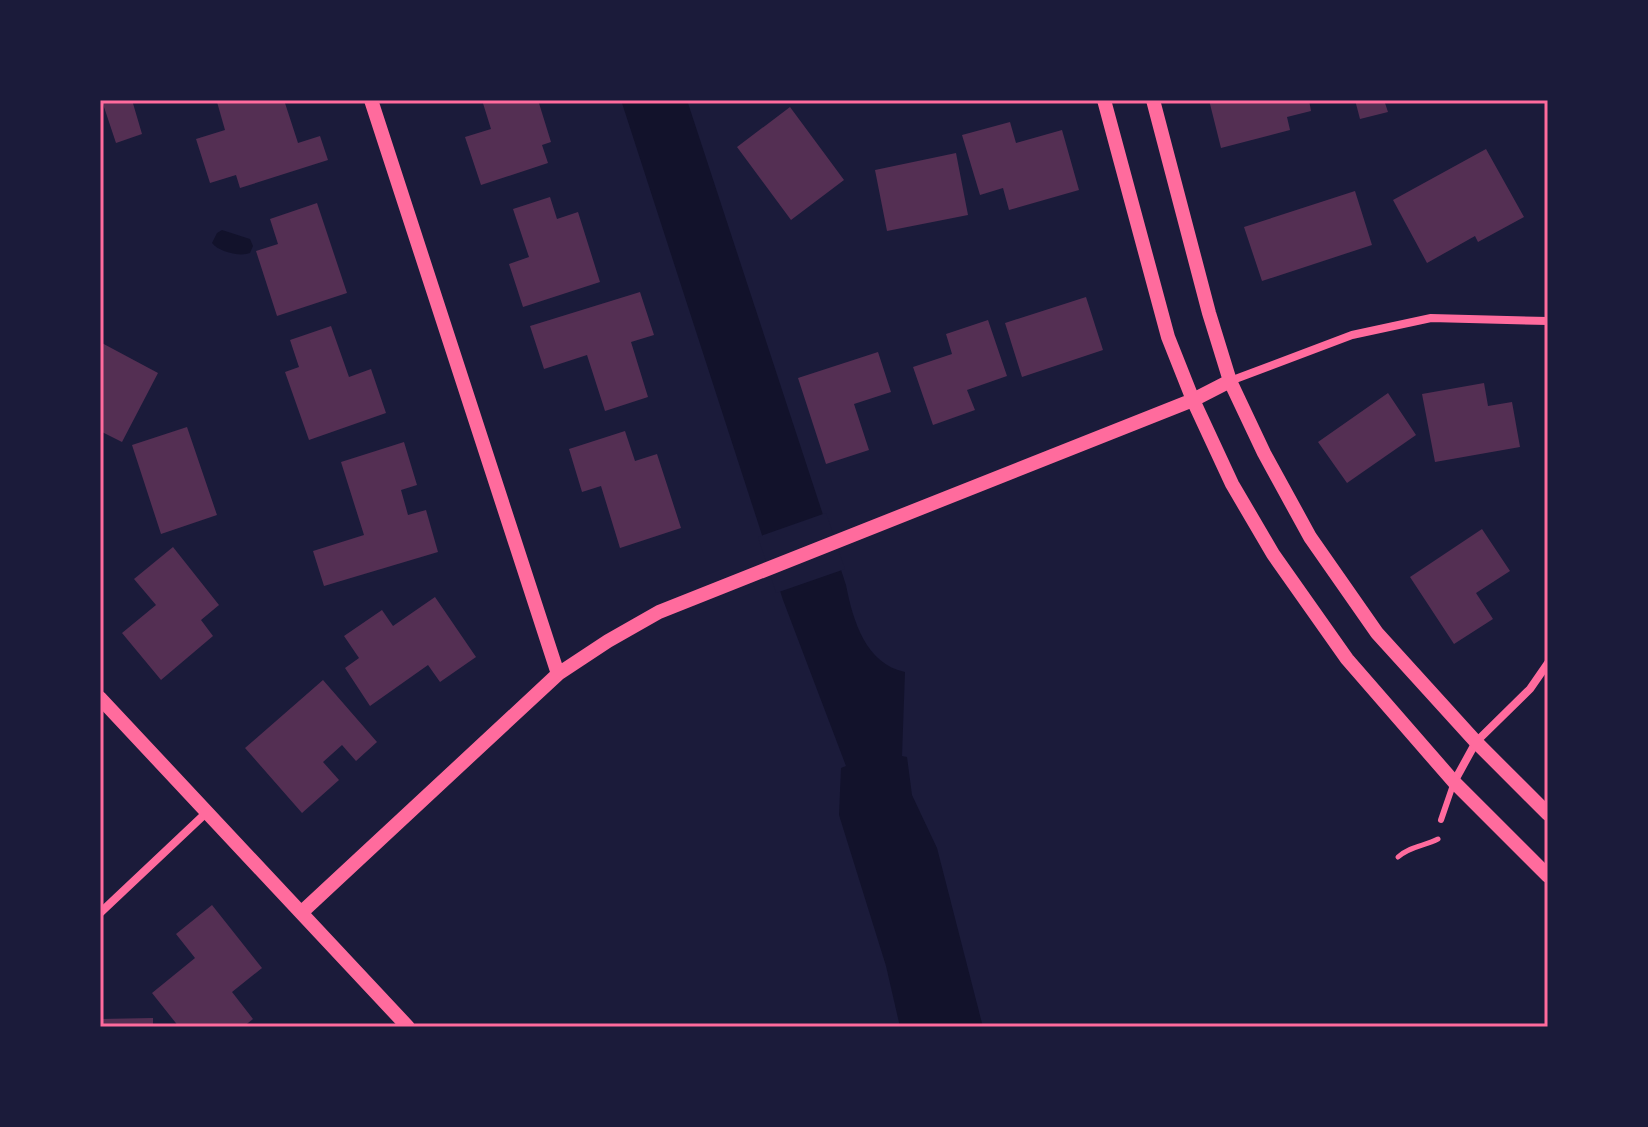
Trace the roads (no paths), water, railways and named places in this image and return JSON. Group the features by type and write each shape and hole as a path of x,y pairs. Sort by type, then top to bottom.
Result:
{"street":[{"path":"371,100 558,674"},
{"path":"1104,100 1168,337 1232,484 1273,554 1347,659 1454,782 1548,876"},
{"path":"1153,100 1230,381 1264,453 1310,537 1377,633 1476,742 1548,814"},
{"path":"302,912 558,674 659,612 1193,400 1230,381 1352,335 1431,318 1548,321"},
{"path":"1454,782 1476,742 1530,689 1548,663"},
{"path":"100,698 408,1027"},
{"path":"100,913 206,813"}],"lane":[{"path":"1441,820 1454,782"}]}
